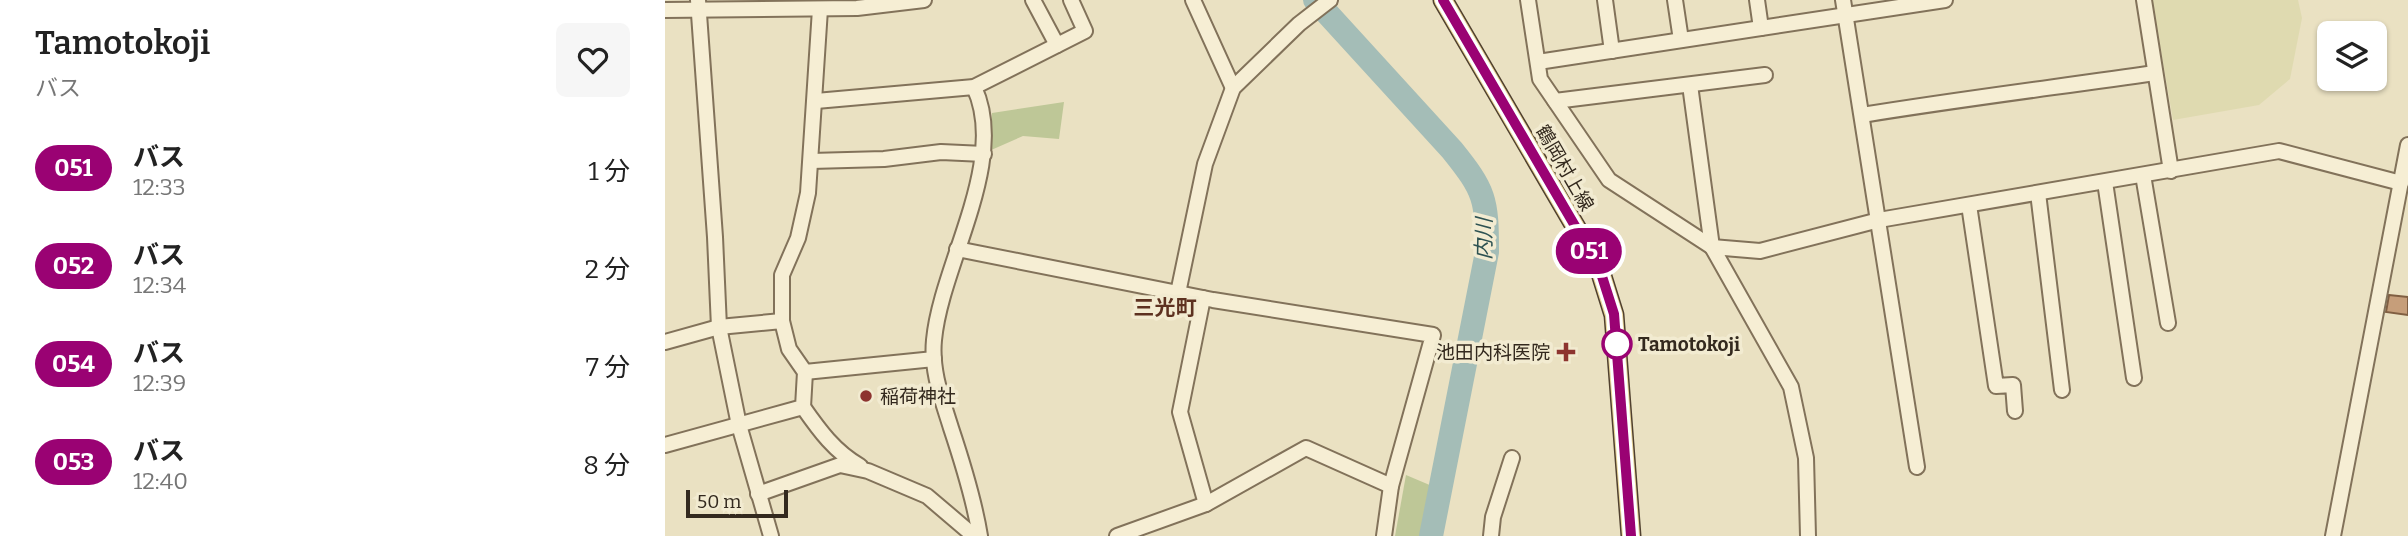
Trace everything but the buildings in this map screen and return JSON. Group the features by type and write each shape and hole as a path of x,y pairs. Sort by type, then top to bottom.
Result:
{"main road":[{"name":"鶴岡村上線","path":"1443,0 1599,267 1614,314 1631,536"}],"street":[{"path":"665,10 699,4 820,9 924,0"},
{"path":"1033,0 1057,45"},
{"path":"815,101 974,87 1085,31 1071,0"},
{"path":"1193,0 1233,88"},
{"path":"1178,293 1205,164 1233,88 1299,24 1330,0"},
{"path":"1528,0 1540,79 1609,180 1713,247 1760,251 1879,220 2279,151 2402,183"},
{"path":"1605,0 1612,51"},
{"path":"1675,0 1681,40"},
{"path":"1757,0 1762,28"},
{"path":"1843,0 1917,467"},
{"path":"1538,62 1945,0"},
{"path":"2144,0 2171,171"},
{"path":"699,4 719,327 739,425 771,536"},
{"path":"820,9 808,192 798,238 782,275 782,321 789,349 804,372 803,407 822,434 846,458 867,471 927,496 974,536"},
{"path":"1862,115 2155,73"},
{"path":"1555,101 1765,75"},
{"path":"1690,85 1713,247 1791,387 1806,458 1808,536"},
{"path":"974,87 982,103 984,154 934,340 934,372 975,503 980,536"},
{"path":"2333,536 2408,145"},
{"path":"811,160 884,159 941,152 984,154"},
{"path":"2143,175 2168,323"},
{"path":"2105,182 2134,378"},
{"path":"2038,193 2062,390"},
{"path":"1969,205 1996,386 2013,385 2015,411"},
{"path":"2392,231 2408,234"},
{"path":"957,249 1203,298 1433,335 1391,486 1384,536"},
{"path":"1203,298 1180,412 1206,504"},
{"path":"665,342 719,327 782,321"},
{"path":"804,372 934,359"},
{"path":"665,445 803,407"},
{"path":"1117,536 1206,504 1306,448 1391,486"},
{"path":"1491,536 1493,517 1512,458"},
{"path":"758,494 840,465 867,471"}],"shaded area":[{"path":"2152,0 2298,0 2302,18 2290,79 2259,105 2173,120"}],"green space":[{"path":"1064,102 1059,139 1023,136 989,151 992,113"},
{"path":"1406,475 1432,486 1423,536 1395,536"}],"waterway":[{"name":"内川","path":"1315,0 1452,150 1478,186 1485,207 1487,252 1431,536"}],"bus line":[{"name":"051","path":"1443,0 1599,267 1614,314 1631,536"}],"place":[{"name":"Tamotokoji","path":"1617,344"},
{"name":"池田内科医院","path":"1566,352"},
{"name":"稲荷神社","path":"866,396"}],"district":[{"name":"三光町","path":"1165,308"}]}
